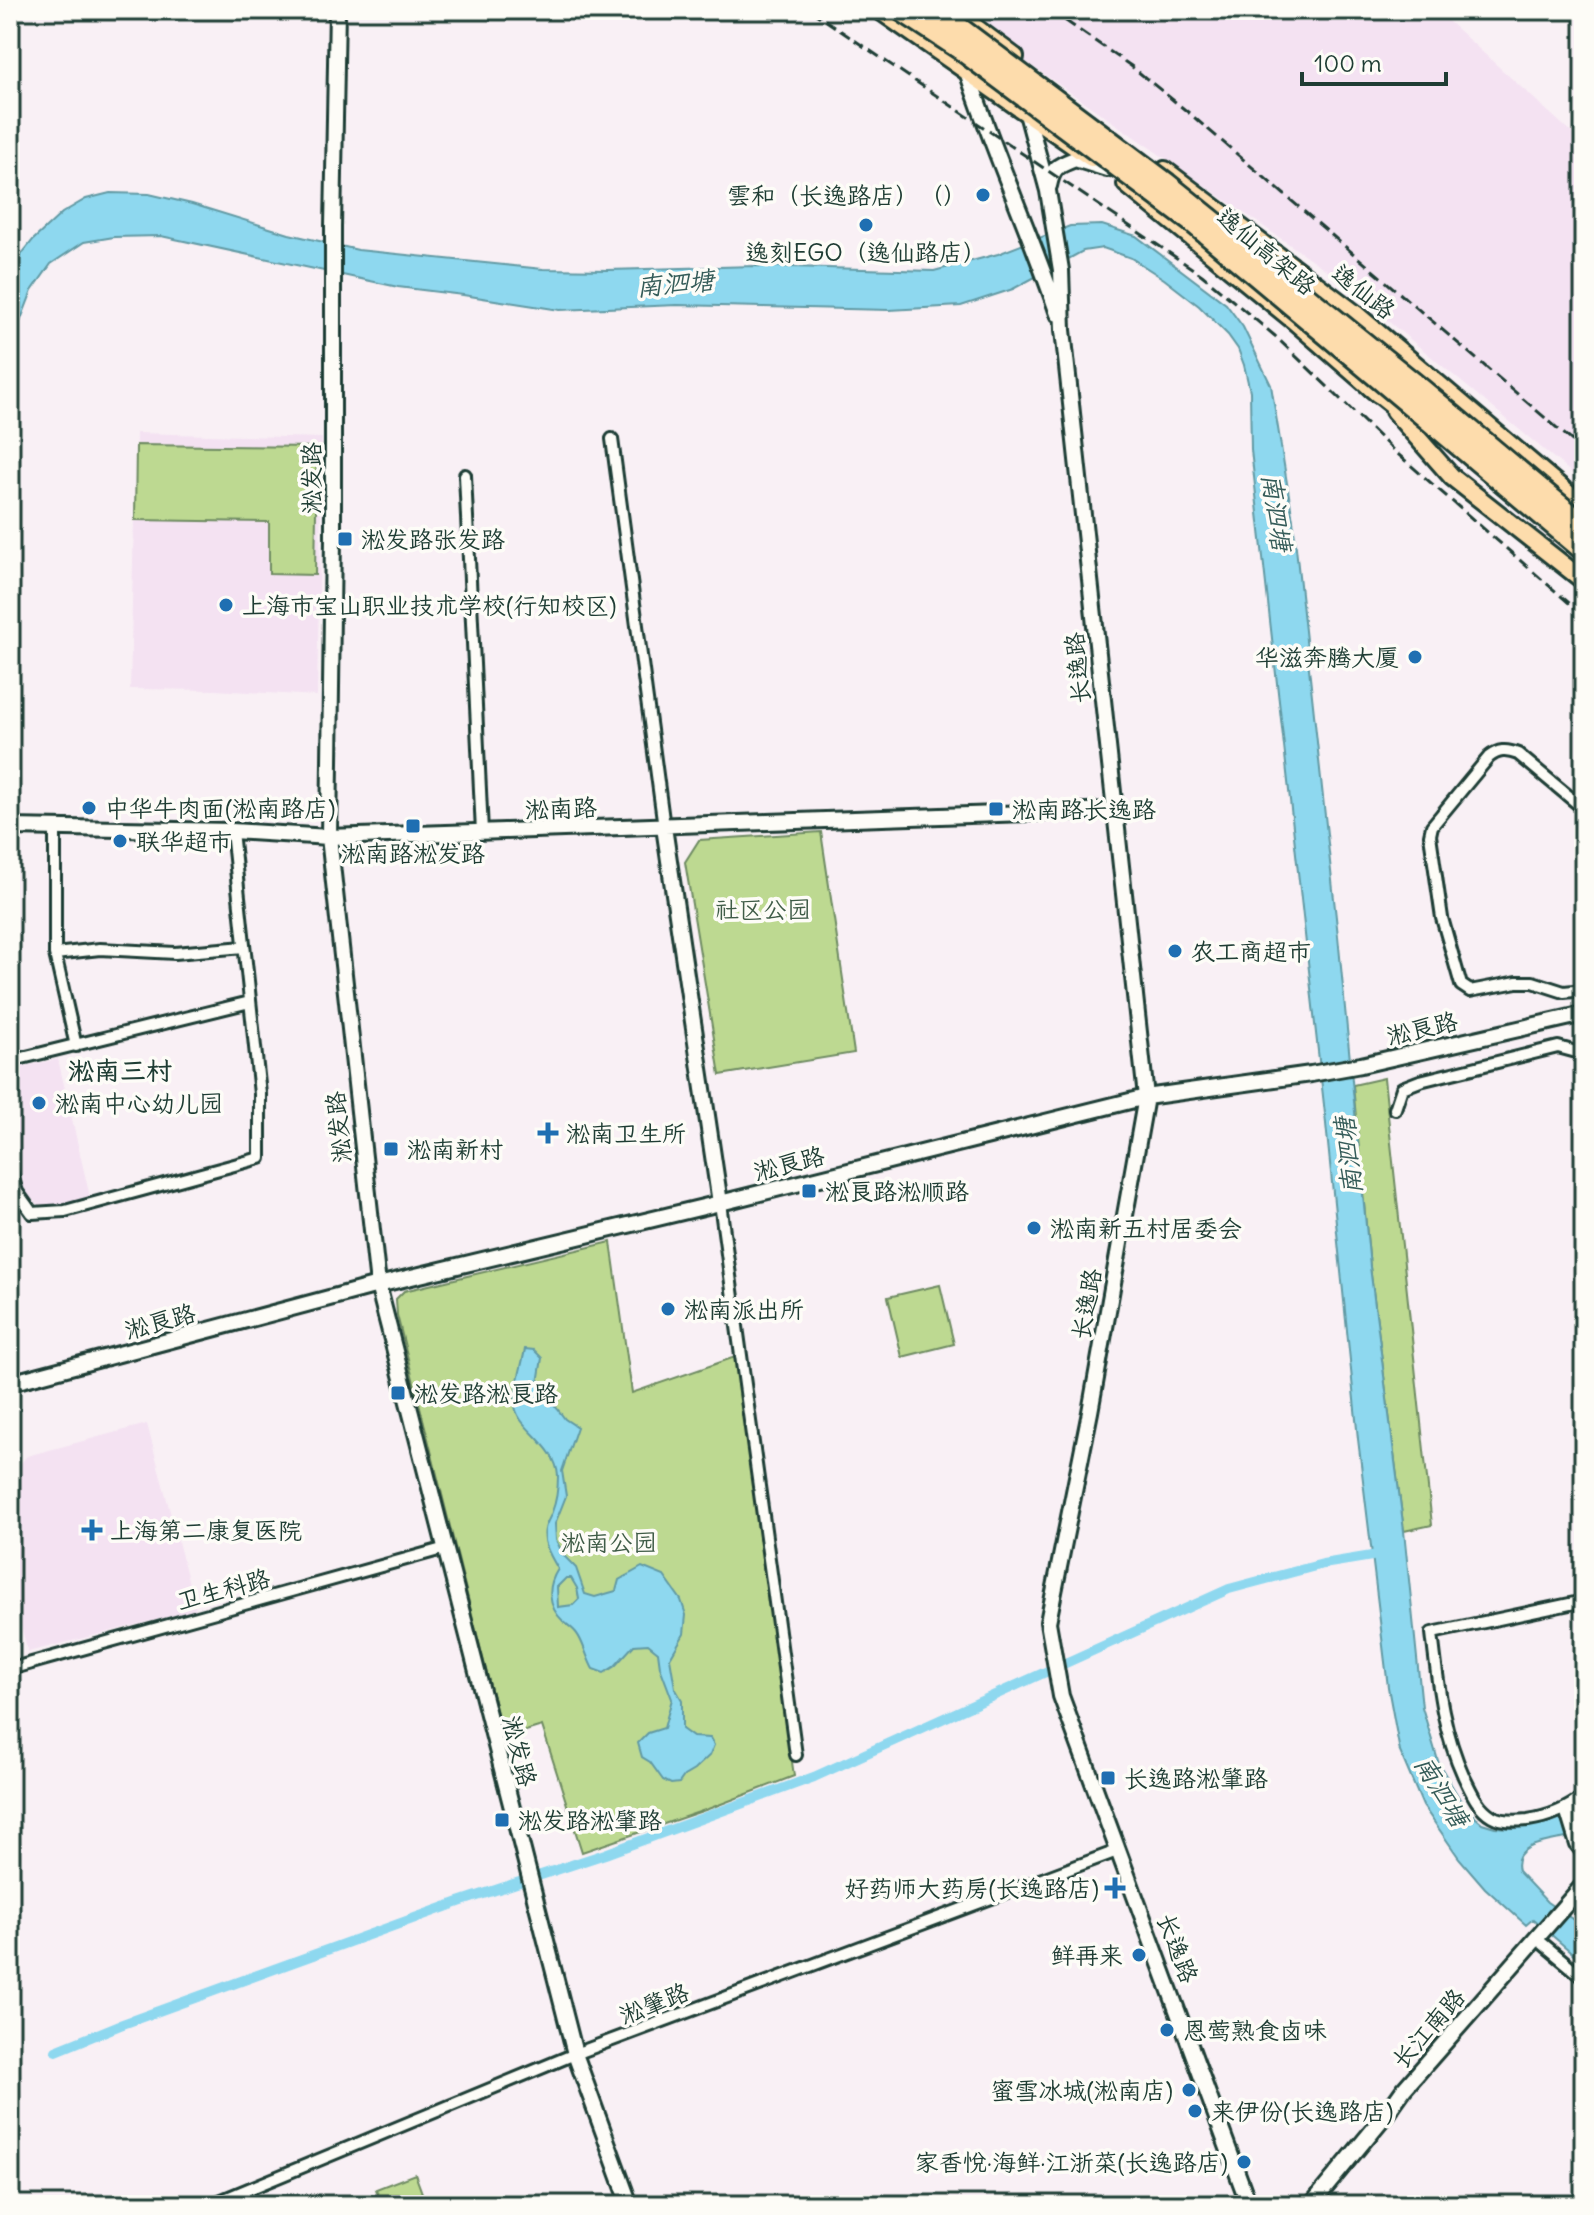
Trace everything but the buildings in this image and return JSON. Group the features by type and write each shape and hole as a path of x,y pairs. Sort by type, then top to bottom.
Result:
{"highway":[{"name":"逸仙高架路","path":"901,10 962,50 1195,224 1584,547"},
{"name":"逸仙高架路","path":"935,10 1167,184 1422,390 1584,526"},
{"path":"1372,386 1584,562"}],"main road":[{"path":"879,10 1107,169 1372,386 1454,435 1584,547"},
{"name":"逸仙路","path":"950,10 1357,315 1584,507"},
{"path":"1372,386 1452,477 1584,581"}],"street":[{"name":"淞发路","path":"337,10 329,837 378,1285 575,2054 630,2205"},
{"name":"长逸路","path":"950,10 967,71 1030,234 1063,330"},
{"name":"长逸路","path":"1020,61 1026,112 1048,191 1061,270 1063,330 1146,1097 1090,1412 1048,1622 1061,1696 1249,2205"},
{"path":"1048,191 1052,173 1058,166 1075,159 1107,169"},
{"path":"612,439 796,1755"},
{"path":"465,475 482,832"},
{"path":"1584,809 1518,754 1505,750 1489,757 1432,826 1430,835 1442,918 1461,985 1470,991 1533,982 1564,992 1584,990"},
{"name":"淞南路","path":"10,827 232,831 329,837 1114,810"},
{"path":"55,827 55,954 76,1046"},
{"path":"10,1168 17,1192 32,1213 65,1211 260,1158 260,1094 232,831"},
{"path":"55,954 100,949 175,953 244,947"},
{"path":"10,1061 250,1002"},
{"name":"淞良路","path":"10,1383 378,1285 1146,1097 1361,1065 1584,1014"},
{"path":"1395,1109 1402,1088 1420,1081 1558,1047 1580,1053 1584,1066"},
{"name":"卫生科路","path":"10,1669 446,1548"},
{"path":"1584,1601 1432,1633 1441,1711 1452,1751 1474,1800 1493,1816 1515,1821 1570,1811 1584,1796"},
{"path":"1570,1811 1584,1855"},
{"name":"淞肇路","path":"210,2205 575,2054 1117,1851"},
{"name":"长江南路","path":"1311,2205 1404,2089 1580,1888"},
{"path":"1540,1933 1584,1978"}],"shaded area":[{"path":"951,10 1436,10 1584,144 1584,483 1325,269"},
{"name":"上海市宝山职业技术学校(行知校区)","path":"136,433 322,438 317,696 130,689"},
{"name":"淞南中心幼儿园","path":"58,1059 90,1197 55,1207 38,1205 23,1190 10,1136 10,1069"},
{"name":"上海第二康复医院","path":"147,1424 196,1610 28,1652 10,1585 10,1475 27,1456"}],"green space":[{"path":"136,445 317,447 315,575 269,574 269,522 135,520"},
{"name":"社区公园","path":"821,832 854,1053 720,1075 685,862 699,840"},
{"path":"1384,1078 1432,1525 1404,1531 1370,1267 1353,1085"},
{"name":"淞南公园","path":"611,1242 632,1393 735,1357 794,1776 582,1852 542,1726 503,1738 397,1315 396,1299 404,1291"},
{"path":"940,1285 954,1344 902,1357 888,1297"},
{"path":"415,2174 422,2193 391,2205 382,2205 376,2189"}],"water":[{"name":"南泗塘","path":"110,193 149,194 289,234 358,250 543,269 755,266 934,271 998,254 1070,226 1102,225 1136,236 1226,304 1243,327 1271,385 1293,520 1370,1267 1404,1531 1422,1707 1439,1764 1465,1808 1482,1823 1508,1828 1539,1822 1558,1818 1584,1803 1584,1831 1532,1846 1520,1855 1517,1862 1518,1871 1547,1902 1584,1927 1584,1963 1533,1919 1526,1925 1485,1888 1459,1858 1423,1806 1400,1752 1388,1687 1358,1439 1251,450 1250,391 1238,349 1228,335 1199,306 1164,279 1131,258 1103,248 1083,251 1013,289 961,306 889,310 677,305 560,310 398,287 161,236 114,237 84,242 51,264 32,291 10,348 10,269 33,240 62,213 86,199"},
{"path":"525,1349 534,1350 542,1358 538,1383 565,1419 577,1427 562,1471 566,1496 555,1524 556,1540 564,1556 576,1568 585,1594 595,1597 616,1591 619,1580 642,1567 664,1576 681,1600 686,1615 684,1634 670,1658 675,1688 682,1700 682,1729 693,1737 710,1738 714,1745 710,1755 679,1783 671,1784 663,1780 650,1762 642,1757 638,1743 648,1733 664,1728 672,1699 658,1652 648,1644 634,1645 604,1673 593,1669 579,1637 558,1615 551,1602 552,1582 558,1569 544,1534 555,1504 558,1476 550,1454 517,1413 516,1390","holes":["566,1578 571,1578 579,1599 573,1605 558,1607 557,1587"]}],"waterway":[{"path":"56,2051 459,1902 605,1854 814,1777 1229,1589 1323,1564 1384,1554"}],"railway":[{"path":"810,10 1202,275 1275,336 1392,449 1584,616"},
{"path":"1050,10 1131,66 1189,113 1584,451"}],"place":[{"name":"雲和（长逸路店）（）","path":"983,195"},
{"name":"逸刻EGO（逸仙路店）","path":"866,225"},
{"name":"淞发路张发路","path":"345,539"},
{"name":"上海市宝山职业技术学校(行知校区)","path":"226,605"},
{"name":"华滋奔腾大厦","path":"1415,657"},
{"name":"中华牛肉面(淞南路店)","path":"89,808"},
{"name":"淞南路长逸路","path":"996,809"},
{"name":"淞南路淞发路","path":"413,826"},
{"name":"联华超市","path":"120,841"},
{"name":"农工商超市","path":"1175,951"},
{"name":"淞南中心幼儿园","path":"39,1103"},
{"name":"淞南卫生所","path":"548,1133"},
{"name":"淞南新村","path":"391,1149"},
{"name":"淞良路淞顺路","path":"809,1191"},
{"name":"淞南新五村居委会","path":"1034,1228"},
{"name":"淞南派出所","path":"668,1309"},
{"name":"淞发路淞良路","path":"398,1393"},
{"name":"上海第二康复医院","path":"92,1530"},
{"name":"长逸路淞肇路","path":"1108,1778"},
{"name":"淞发路淞肇路","path":"502,1820"},
{"name":"好药师大药房(长逸路店)","path":"1115,1888"},
{"name":"鲜再来","path":"1139,1955"},
{"name":"恩莺熟食卤味","path":"1167,2030"},
{"name":"蜜雪冰城(淞南店)","path":"1189,2090"},
{"name":"来伊份(长逸路店)","path":"1195,2111"},
{"name":"家香悦·海鲜·江浙菜(长逸路店)","path":"1244,2162"}],"district":[{"name":"淞南三村","path":"120,1070"}]}
